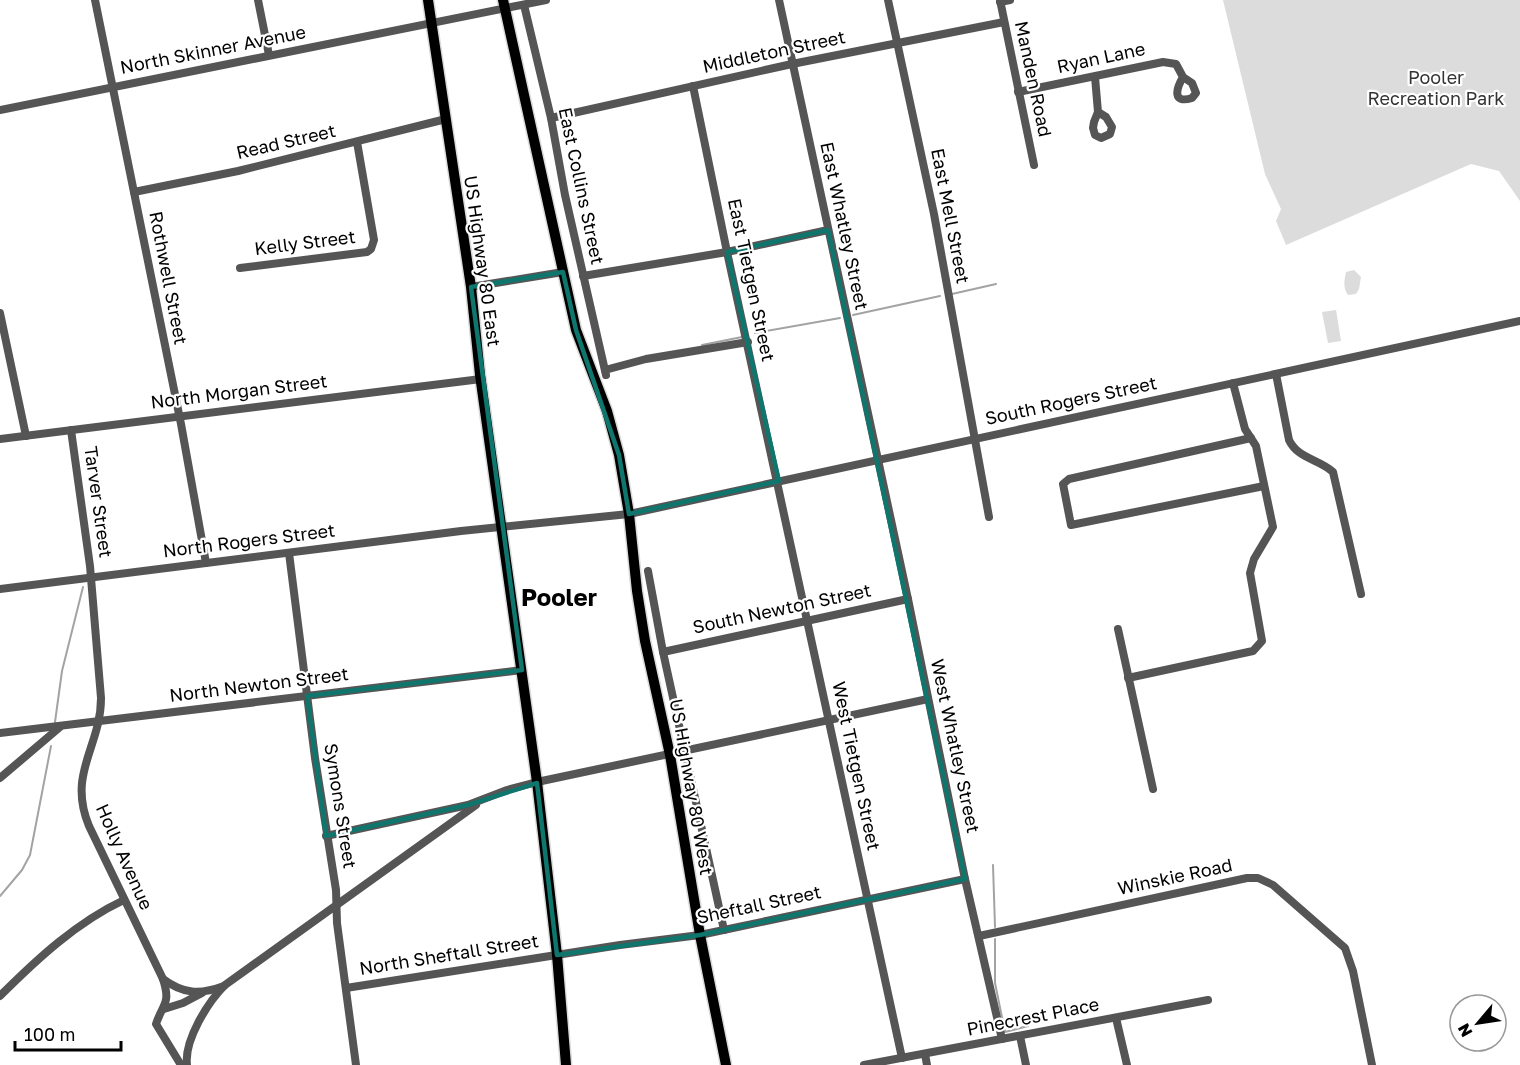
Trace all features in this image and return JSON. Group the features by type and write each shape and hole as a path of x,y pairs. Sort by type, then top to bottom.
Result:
{"main road":[{"name":"US Highway 80 East","path":"428,0 471,287 481,379 502,527"},
{"path":"504,4 576,330 607,411 619,455 628,514"},
{"name":"US Highway 80 West","path":"628,514 637,591 670,755 700,935 726,1065"},
{"path":"502,527 537,783 557,955 566,1065"}],"street":[{"name":"Rothwell Street","path":"95,0 179,416 206,563"},
{"path":"258,0 269,55"},
{"name":"North Skinner Avenue","path":"0,110 432,23 504,4 524,5 546,0"},
{"name":"East Whatley Street","path":"778,0 876,459"},
{"name":"East Mell Street","path":"888,0 935,220 989,517"},
{"name":"Manden Road","path":"1003,1 1004,22 1034,165"},
{"name":"East Collins Street","path":"524,5 606,372 646,359 748,342"},
{"name":"Middleton Street","path":"551,118 792,64 1004,22"},
{"name":"Ryan Lane","path":"1018,92 1163,62 1176,63 1183,77"},
{"path":"1095,76 1098,112"},
{"name":"East Tietgen Street","path":"693,86 778,481"},
{"name":"Read Street","path":"134,192 231,172 446,119"},
{"name":"Kelly Street","path":"240,268 367,252 371,249 374,242 357,142"},
{"path":"583,276 727,252 828,230"},
{"path":"471,287 563,272"},
{"path":"0,313 26,436"},
{"name":"South Rogers Street","path":"628,514 1520,321"},
{"path":"1276,374 1289,440 1293,449 1327,466 1333,472 1361,594"},
{"name":"North Morgan Street","path":"0,439 481,379"},
{"path":"1128,678 1253,651 1262,641 1250,573 1254,559 1273,527 1256,447 1245,429 1233,383"},
{"name":"Tarver Street","path":"71,430 91,578"},
{"path":"1251,438 1069,479 1063,483 1071,525 1264,486"},
{"name":"West Whatley Street","path":"876,459 908,599 965,879 1002,1039"},
{"name":"West Tietgen Street","path":"778,481 902,1058"},
{"name":"North Rogers Street","path":"0,589 502,527 628,514"},
{"name":"Symons Street","path":"289,553 326,836 336,890 356,1065"},
{"path":"648,571 663,652 687,752 724,930"},
{"name":"Holly Avenue","path":"91,578 101,698 100,722 84,766 81,782 82,800 87,821 163,979 166,995 164,1009 156,1020 156,1025 181,1065"},
{"name":"South Newton Street","path":"663,652 908,599"},
{"path":"1118,629 1153,789"},
{"name":"North Newton Street","path":"0,733 522,670"},
{"path":"326,836 463,806 507,790 537,783 928,699"},
{"path":"0,778 60,727"},
{"path":"187,1065 188,1050 196,1028 214,997 225,985 490,797"},
{"name":"Winskie Road","path":"979,936 1246,878 1258,878 1273,885 1345,948 1353,971 1372,1065"},
{"name":"Sheftall Street","path":"557,955 700,935 965,879"},
{"path":"0,996 85,921 124,900"},
{"name":"North Sheftall Street","path":"346,988 557,955"},
{"path":"163,979 182,991 204,992"},
{"path":"164,1009 225,985"},
{"name":"Pinecrest Place","path":"864,1065 1208,1000"},
{"path":"1116,1018 1127,1065"},
{"path":"1020,1036 1026,1065"},
{"path":"925,1054 927,1065"}],"highlighted area":[{"path":"828,230 965,879 700,935 557,955 537,783 468,805 326,836 307,696 522,670 471,287 563,272 576,330 619,455 629,514 779,481 727,252"}],"green space":[{"name":"Pooler Recreation Park","path":"1223,0 1520,0 1520,201 1499,171 1471,164 1286,245 1276,221 1281,209 1265,174"},
{"path":"1354,270 1361,277 1359,289 1356,294 1348,295 1344,284 1346,272"},
{"path":"1336,310 1341,341 1328,343 1322,312"}],"waterway":[{"path":"952,294 996,284"},
{"path":"853,315 940,296"},
{"path":"755,333 840,318"},
{"path":"702,345 742,337"},
{"path":"55,722 62,671 83,587"},
{"path":"0,896 22,870 30,855 51,746"},
{"path":"993,865 995,927"},
{"path":"995,939 995,983 1005,1032 1028,1026"}],"district":[{"name":"Pooler","path":"559,598"}]}
